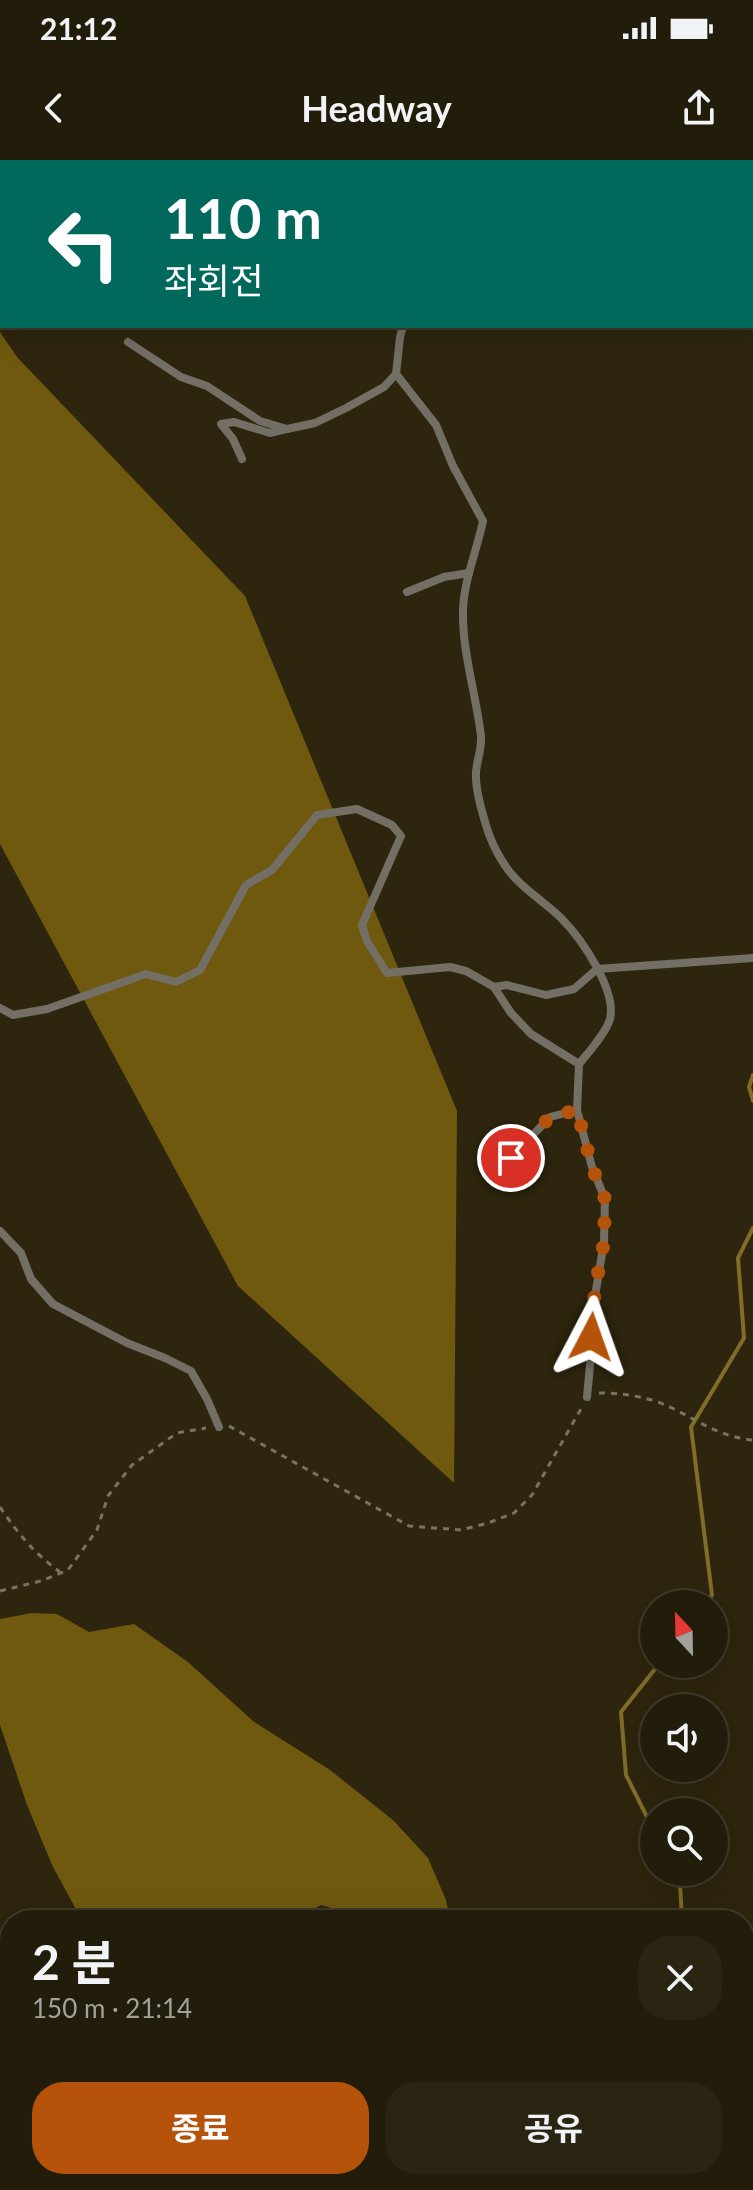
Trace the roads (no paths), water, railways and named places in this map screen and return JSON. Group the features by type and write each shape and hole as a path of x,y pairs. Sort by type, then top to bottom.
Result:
{"lane":[{"path":"242,459 233,439 221,424 234,422 270,433 315,423 346,408 384,387 396,374 402,328"},
{"path":"128,342 181,377 207,386 260,421 287,429"},
{"path":"396,374 436,425 453,466 483,521 463,609 465,643 482,739 476,774 487,829 514,877 562,919 581,941 610,999 610,1020 579,1064 577,1110 592,1167 605,1199 604,1242 591,1320 587,1397"},
{"path":"407,592 444,577 469,573"},
{"path":"0,1008 13,1015 47,1009 146,974 176,982 200,970 246,885 272,870 317,815 357,809 392,825 401,836 362,925 367,941 387,973 450,967 466,971 494,987 511,1013 531,1034 579,1064"},
{"path":"494,987 507,985 546,995 574,989 597,969 753,958"},
{"path":"511,1158 550,1117 577,1110"},
{"path":"0,1231 21,1253 31,1279 53,1304 127,1343 191,1371 219,1427"}],"waterway":[{"path":"753,1075 749,1087 753,1101"},
{"path":"711,1590 691,1427 744,1338 738,1258 753,1228"},
{"path":"640,1803 626,1775 621,1712 648,1678"},
{"path":"680,1886 681,1910"}]}
